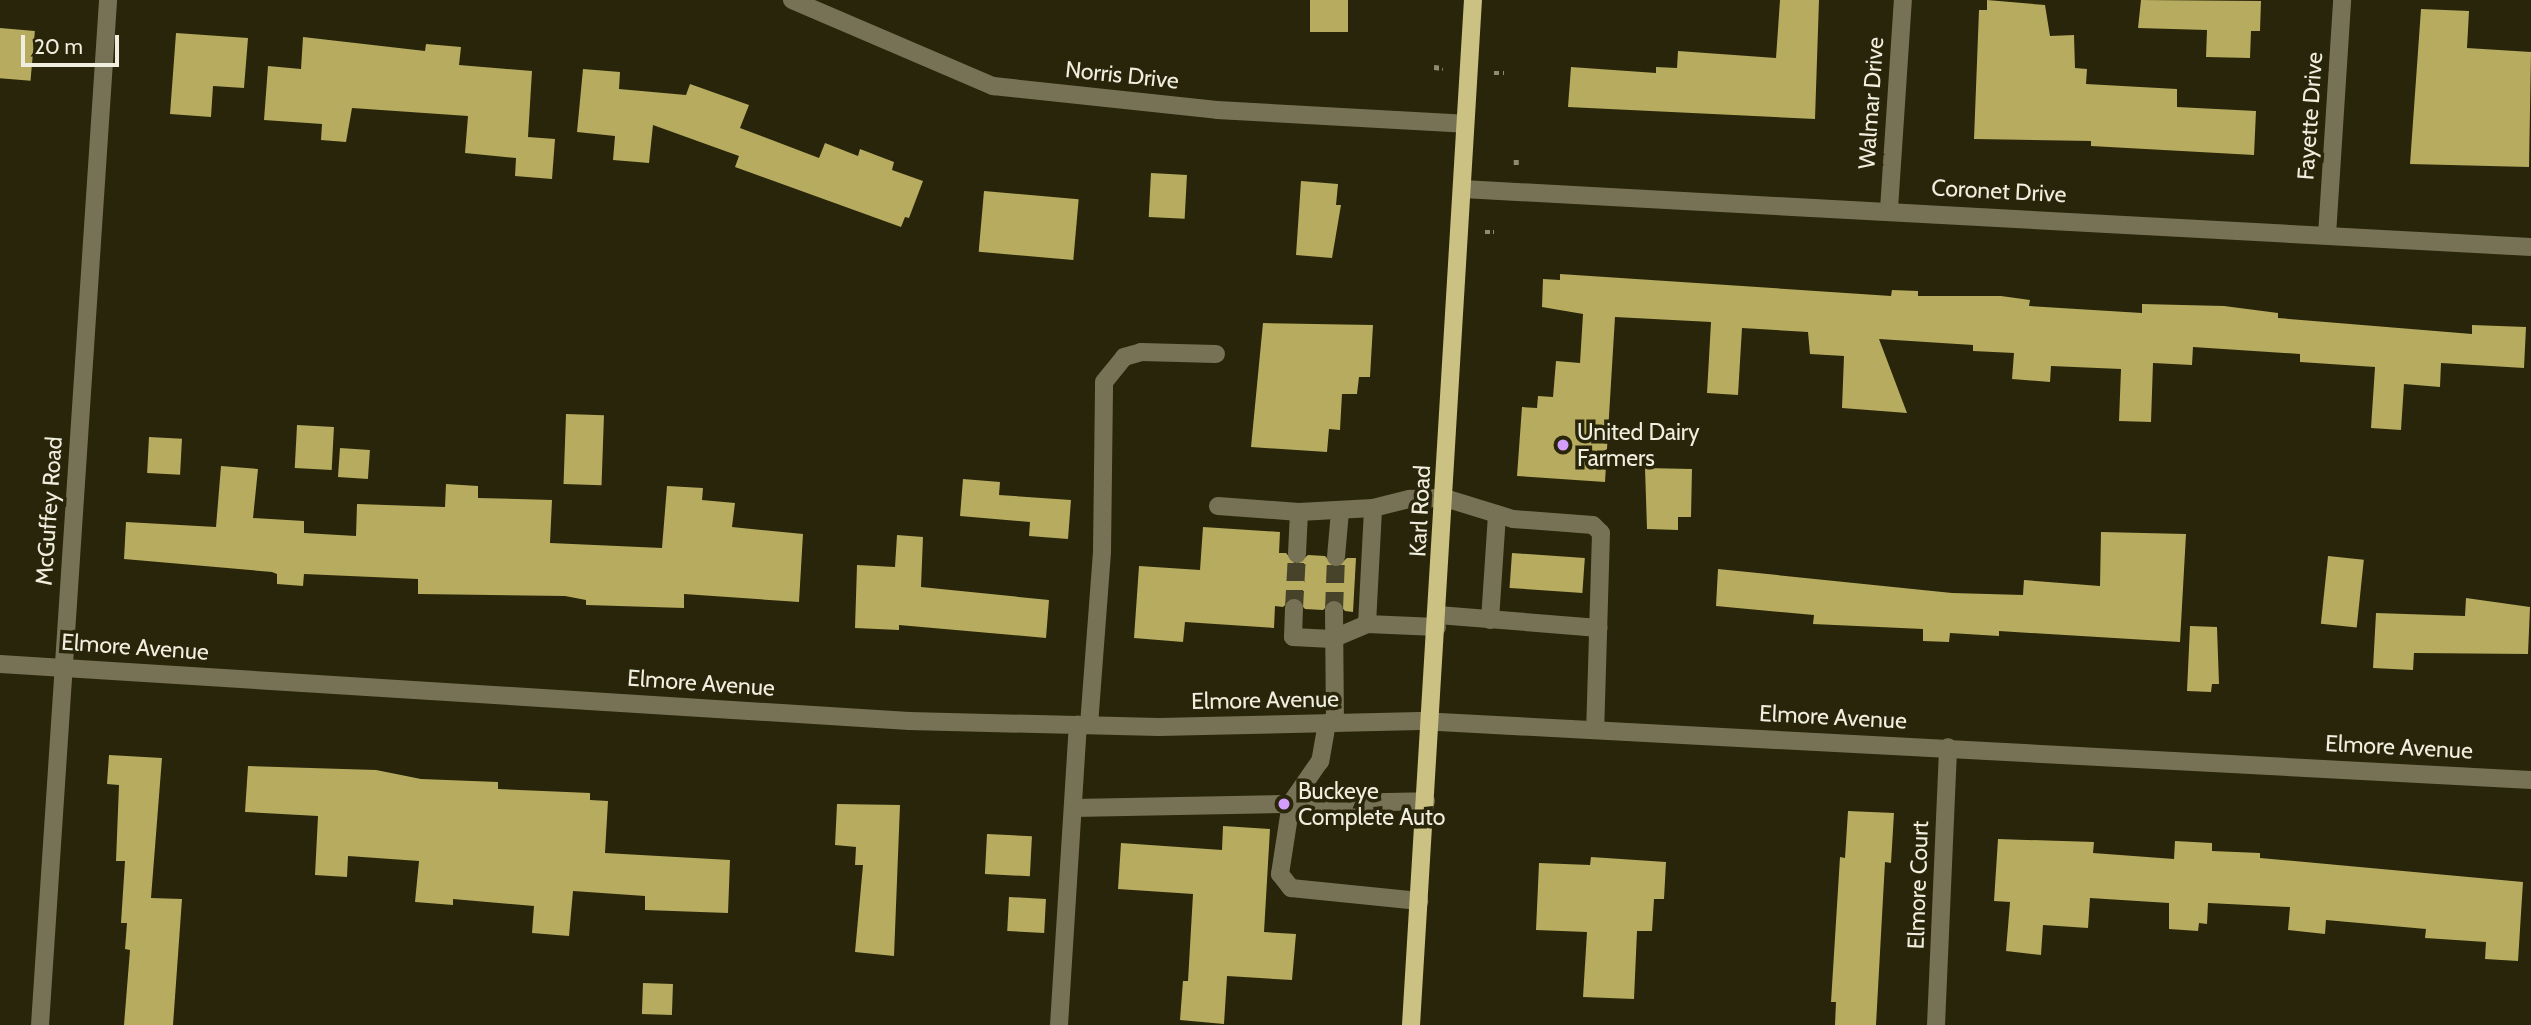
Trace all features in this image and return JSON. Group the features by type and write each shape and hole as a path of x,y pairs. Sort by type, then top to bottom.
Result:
{"main road":[{"name":"Karl Road","path":"1411,1025 1438,621 1473,0"}],"street":[{"name":"McGuffey Road","path":"40,1025 61,667 108,0"},
{"name":"Norris Drive","path":"792,0 993,86 1217,110 1465,124"},
{"name":"Walmar Drive","path":"1889,209 1903,0"},
{"name":"Fayette Drive","path":"2328,235 2342,0"},
{"name":"Coronet Drive","path":"1463,189 1889,209 2531,247"},
{"path":"1059,1025 1073,808 1102,552 1104,382 1124,357 1141,352 1216,354"},
{"path":"1218,506 1299,512 1373,508 1410,499 1445,498 1497,514 1593,524 1601,533 1595,730"},
{"path":"1367,624 1373,508"},
{"path":"1336,557 1340,510"},
{"path":"1297,554 1299,512"},
{"path":"1490,620 1497,514"},
{"path":"1294,608 1293,638 1332,639 1367,624 1438,621 1490,620 1598,628"},
{"path":"1334,610 1331,723 1320,761 1291,803 1280,874 1292,888 1419,901"},
{"name":"Elmore Avenue","path":"0,664 909,721 1083,725 1431,723 1948,747 2531,780"},
{"name":"Elmore Court","path":"1937,1025 1948,747"},
{"path":"1073,808 1426,801"}],"path":[{"path":"1434,67 1443,68"},
{"path":"1494,73 1504,73"},
{"path":"1516,165 1517,157"},
{"path":"1484,232 1494,232"}],"building":[{"path":"1310,0 1348,0 1348,32 1310,32"},
{"path":"1780,0 1819,0 1815,119 1568,107 1571,67 1656,73 1656,67 1677,68 1678,51 1776,58"},
{"path":"1987,0 2045,5 2050,36 2074,35 2075,68 2087,69 2086,84 2177,89 2177,107 2256,111 2254,155 2091,146 2091,141 1974,139 1979,10 1987,10"},
{"path":"2141,0 2261,1 2260,31 2251,31 2250,58 2206,57 2207,30 2138,28"},
{"path":"2421,9 2469,11 2467,48 2531,52 2529,167 2410,164"},
{"path":"0,28 35,31 31,81 0,78"},
{"path":"176,33 248,38 244,88 213,86 211,117 170,114"},
{"path":"303,37 425,51 426,44 461,47 459,65 532,71 528,137 555,139 552,179 515,176 516,158 465,153 468,116 352,108 346,142 321,140 322,124 264,120 268,66 301,69"},
{"path":"583,69 620,72 619,89 686,95 690,84 749,105 740,128 819,158 825,143 858,156 860,149 894,162 892,170 923,181 909,218 905,217 901,227 735,167 739,156 653,125 649,163 613,160 615,136 577,132"},
{"path":"1151,173 1187,175 1185,219 1149,217"},
{"path":"1301,181 1338,184 1336,205 1341,205 1332,258 1296,255"},
{"path":"984,191 1079,199 1073,260 979,252"},
{"path":"1560,274 1891,296 1892,290 1918,291 1918,296 2001,296 2030,300 2029,306 2142,313 2142,304 2224,306 2278,313 2278,318 2472,334 2472,325 2526,327 2524,368 2441,363 2440,387 2404,384 2401,430 2371,428 2375,367 2300,362 2300,354 2193,347 2192,365 2153,363 2151,422 2119,421 2121,369 2051,366 2050,382 2012,379 2014,353 1973,351 1973,345 1879,339 1907,413 1842,408 1844,356 1810,354 1808,332 1742,328 1738,395 1707,393 1711,322 1615,317 1605,482 1517,476 1522,407 1537,408 1538,396 1553,397 1556,361 1580,363 1583,314 1542,307 1543,279 1560,280"},
{"path":"1263,323 1373,325 1370,377 1359,377 1357,394 1342,394 1340,430 1329,429 1327,452 1251,447"},
{"path":"566,414 604,415 602,485 564,484"},
{"path":"297,425 334,427 332,470 295,468"},
{"path":"149,437 182,439 180,475 147,473"},
{"path":"340,448 370,450 368,479 338,477"},
{"path":"221,466 258,469 253,518 304,521 304,533 356,536 357,504 445,507 446,484 478,486 478,498 552,500 550,543 662,548 667,486 703,488 702,500 735,503 732,527 803,534 799,602 684,594 684,608 586,605 586,600 565,596 418,594 418,579 304,574 303,586 277,584 277,574 272,572 124,559 126,522 216,527"},
{"path":"1645,468 1692,469 1691,517 1678,517 1678,530 1647,529"},
{"path":"963,479 1000,482 999,495 1071,500 1068,539 1029,536 1030,522 960,516"},
{"path":"1203,527 1280,532 1279,553 1286,553 1296,565 1308,555 1325,556 1336,568 1347,558 1356,558 1353,612 1345,611 1335,599 1323,610 1305,609 1294,597 1283,607 1275,606 1274,628 1185,622 1183,642 1134,638 1139,566 1200,570"},
{"path":"2101,532 2186,534 2180,642 1999,631 1999,636 1950,633 1949,642 1923,641 1923,629 1813,624 1814,615 1716,606 1718,569 1952,593 2023,595 2024,580 2100,586"},
{"path":"897,535 923,537 921,587 1049,600 1046,638 899,625 899,630 855,628 857,565 895,567"},
{"path":"1512,553 1585,558 1582,593 1510,588"},
{"path":"2328,556 2364,560 2357,627 2321,624"},
{"path":"2466,598 2530,607 2528,654 2414,653 2413,670 2373,668 2376,613 2465,616"},
{"path":"2190,626 2217,627 2219,684 2212,684 2211,692 2187,691"},
{"path":"109,755 162,758 151,898 182,899 173,1025 124,1025 130,950 125,949 127,923 121,923 125,861 116,861 119,785 107,784"},
{"path":"248,766 376,770 421,779 498,782 498,789 590,793 590,800 608,801 605,853 730,860 728,913 645,910 645,896 573,891 569,936 532,933 534,906 453,899 453,905 415,902 419,861 348,856 347,877 315,875 318,816 245,812"},
{"path":"837,804 900,805 894,956 855,952 863,865 855,865 856,847 835,845"},
{"path":"1848,811 1894,813 1891,863 1885,862 1876,1025 1835,1025 1836,1002 1831,1002 1840,857 1845,858"},
{"path":"1223,826 1270,829 1264,932 1296,934 1292,980 1227,976 1224,1024 1180,1020 1183,981 1188,981 1193,894 1118,889 1121,843 1222,850"},
{"path":"987,834 1032,836 1030,876 985,874"},
{"path":"1998,839 2094,842 2093,853 2174,859 2175,841 2212,843 2212,851 2260,853 2260,858 2523,882 2518,961 2485,959 2486,942 2425,938 2426,929 2326,920 2325,934 2288,930 2290,907 2208,903 2207,924 2199,923 2198,931 2169,929 2169,903 2090,898 2088,928 2043,925 2041,955 2006,951 2010,902 1994,901"},
{"path":"1591,857 1666,862 1664,899 1654,899 1652,931 1637,931 1634,999 1583,997 1587,932 1536,930 1539,863 1590,865"},
{"path":"1009,897 1046,899 1044,933 1007,931"},
{"path":"643,983 673,984 672,1015 642,1014"}],"tunnel":[{"path":"1294,608 1297,554"},
{"path":"1334,610 1336,557"}],"place":[{"name":"United Dairy Farmers","path":"1563,445"},
{"name":"Buckeye Complete Auto","path":"1284,804"}]}
